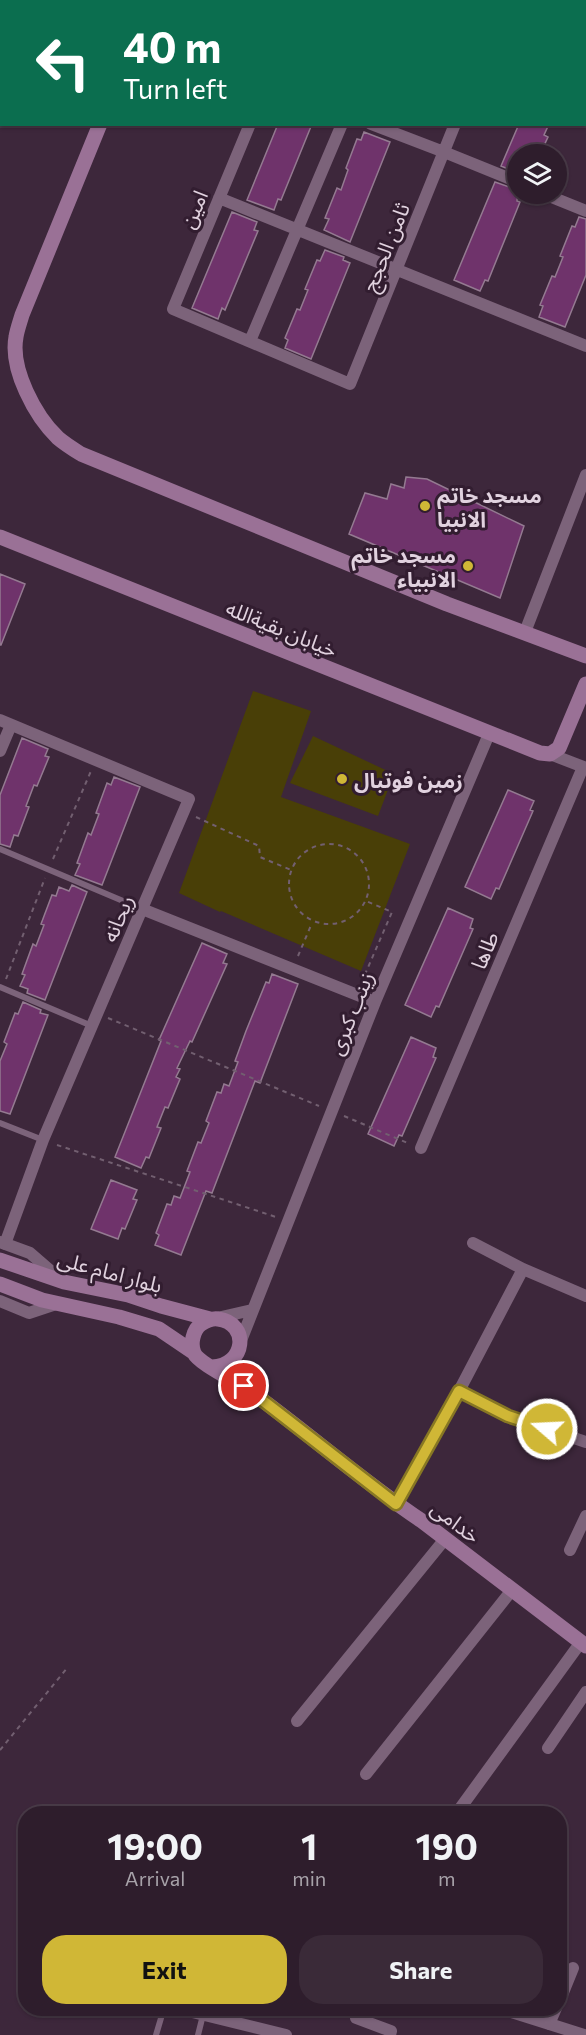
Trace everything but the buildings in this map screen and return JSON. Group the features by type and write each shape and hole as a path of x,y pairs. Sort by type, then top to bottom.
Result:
{"street":[{"path":"99,126 22,315 15,339 17,364 27,393 43,422 59,439 81,454 447,604 586,656"},
{"name":"امین","path":"249,126 173,309 250,341"},
{"path":"250,341 341,126"},
{"path":"376,126 507,178"},
{"name":"ثامن الحجج","path":"250,341 350,384 454,126"},
{"path":"219,198 586,346"},
{"path":"567,203 586,211"},
{"path":"525,632 585,481"},
{"name":"خیابان بقیةالله","path":"0,537 489,734 540,753 550,754"},
{"path":"584,768 550,754 559,747 586,684"},
{"path":"0,752 6,723 189,798 184,812"},
{"name":"زینب کبری","path":"240,1347 252,1310 375,1002 489,734"},
{"name":"طاها","path":"421,1148 584,768"},
{"name":"ریحانه","path":"3,1243 43,1140 184,812"},
{"path":"142,909 375,1002"},
{"path":"0,1301 29,1312 56,1304 64,1282 30,1253 3,1243"},
{"path":"473,1243 523,1269 586,1296"},
{"name":"بلوار امام علی","path":"0,1260 64,1282 128,1295 213,1319"},
{"path":"396,1504 523,1269"},
{"name":"بلوار امام علی","path":"0,1284 56,1304 119,1317 159,1329 193,1352"},
{"path":"240,1347 228,1364 212,1367 201,1362 193,1352 192,1338 198,1326 213,1319 252,1310"},
{"path":"213,1319 229,1322 237,1331 244,1386"},
{"name":"خدامی","path":"212,1367 244,1386 396,1504 584,1644"},
{"path":"459,1391 508,1416 586,1442"},
{"path":"570,1550 586,1516"},
{"path":"297,1721 444,1539"},
{"path":"366,1774 512,1590"},
{"path":"462,1806 584,1644"},
{"path":"548,1748 586,1692"},
{"path":"567,1983 573,1968"},
{"path":"206,2016 244,2030 286,2035"},
{"path":"524,2016 584,2035"},
{"path":"549,2024 552,2016"},
{"path":"356,2018 391,2031 390,2035"}],"lane":[{"path":"0,849 142,909"},
{"path":"0,987 95,1020"},
{"path":"0,1123 43,1140"},
{"path":"156,2035 162,2016"},
{"path":"198,2035 203,2016"}],"path":[{"path":"184,812 259,846 260,857 291,870"},
{"path":"338,844 359,856 370,878 366,902 353,918 333,926 312,923 294,907 287,884 294,861 314,846 338,844"},
{"path":"366,902 392,912 363,979 375,1002"},
{"path":"292,969 312,923"},
{"path":"95,1020 421,1148"},
{"path":"43,1140 287,1221"},
{"path":"0,1750 68,1667"}],"shaded area":[{"path":"253,691 311,711 281,797 410,844 361,971 179,893"},
{"name":"زمین فوتبال","path":"313,736 394,774 378,816 290,783"}],"place":[{"name":"مسجد خاتم الانبیا","path":"425,506"},
{"name":"مسجد خاتم الانبیاء","path":"468,566"},
{"name":"زمین فوتبال","path":"342,779"}],"route":[{"path":"244,1386 396,1504 459,1391 508,1416 547,1429"}]}
